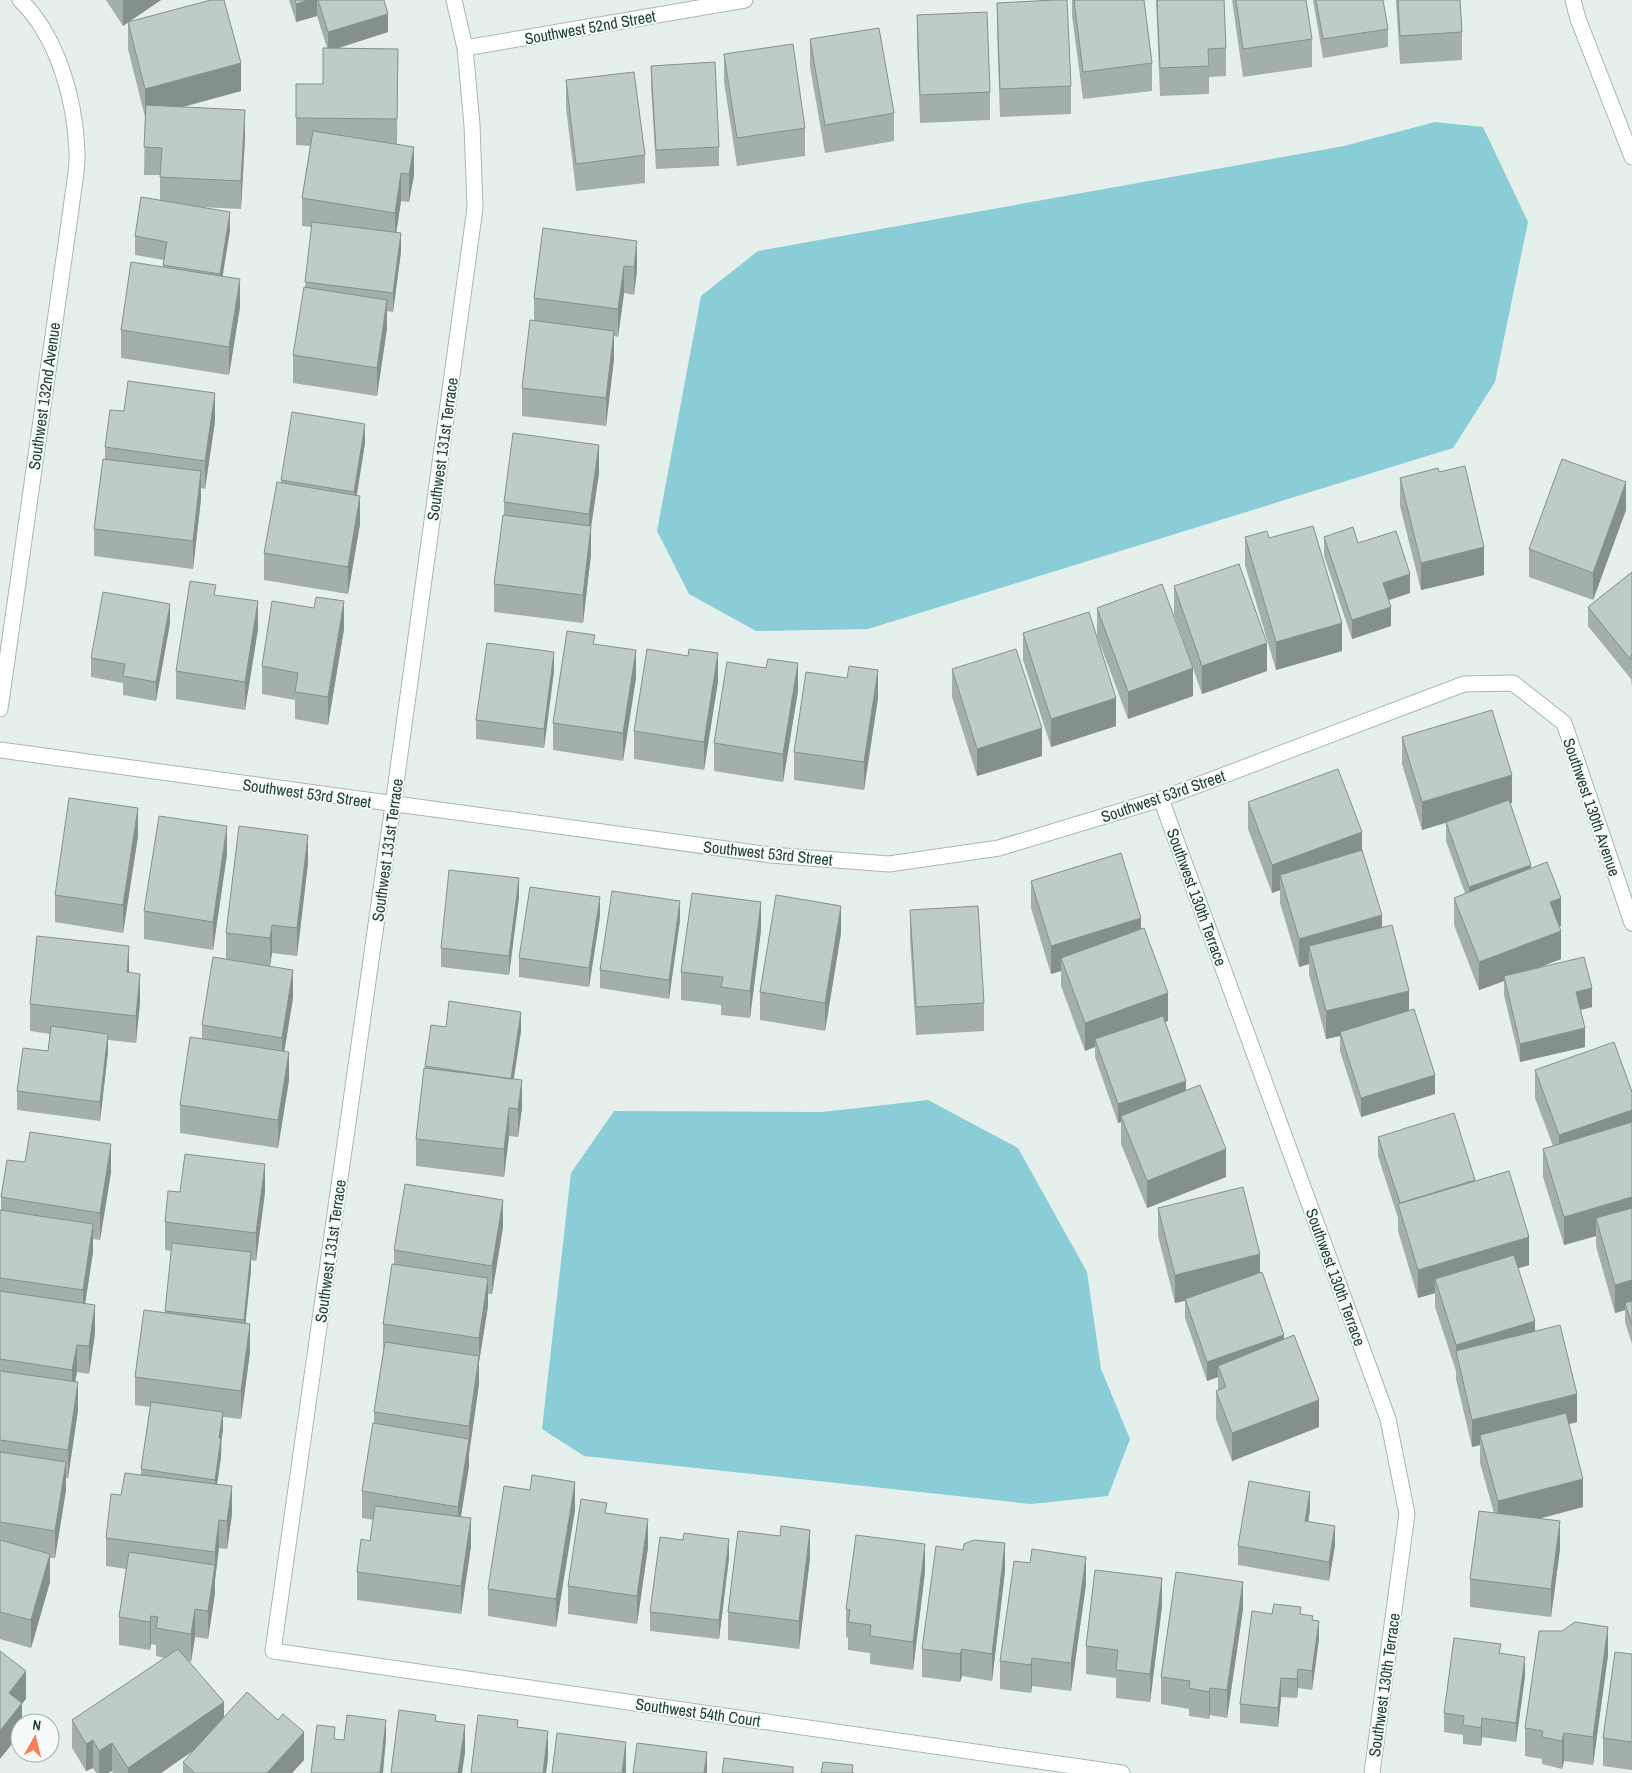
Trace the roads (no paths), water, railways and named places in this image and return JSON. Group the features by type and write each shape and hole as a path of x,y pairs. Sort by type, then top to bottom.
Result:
{"street":[{"name":"Southwest 132nd Avenue","path":"0,709 71,209 77,152 67,83 51,43 27,7 20,0"},
{"name":"Southwest 131st Terrace","path":"273,1651 475,208 472,126 465,48 454,0"},
{"name":"Southwest 52nd Street","path":"465,48 745,0"},
{"path":"1573,0 1578,19 1632,157"},
{"name":"Southwest 53rd Street","path":"0,750 772,855 889,864 999,848 1161,799 1464,684 1513,683"},
{"name":"Southwest 130th Avenue","path":"1513,683 1564,723 1632,923"},
{"name":"Southwest 130th Terrace","path":"1161,799 1388,1419 1407,1514 1372,1773"},
{"name":"Southwest 54th Court","path":"273,1651 1122,1773"}],"water":[{"path":"1435,122 1483,127 1528,222 1495,382 1453,448 868,629 756,631 689,594 657,531 701,296 758,251 1344,146"},
{"path":"928,1100 1018,1148 1087,1272 1101,1369 1130,1439 1108,1496 1031,1504 584,1456 542,1429 571,1173 614,1111 822,1112"}]}
